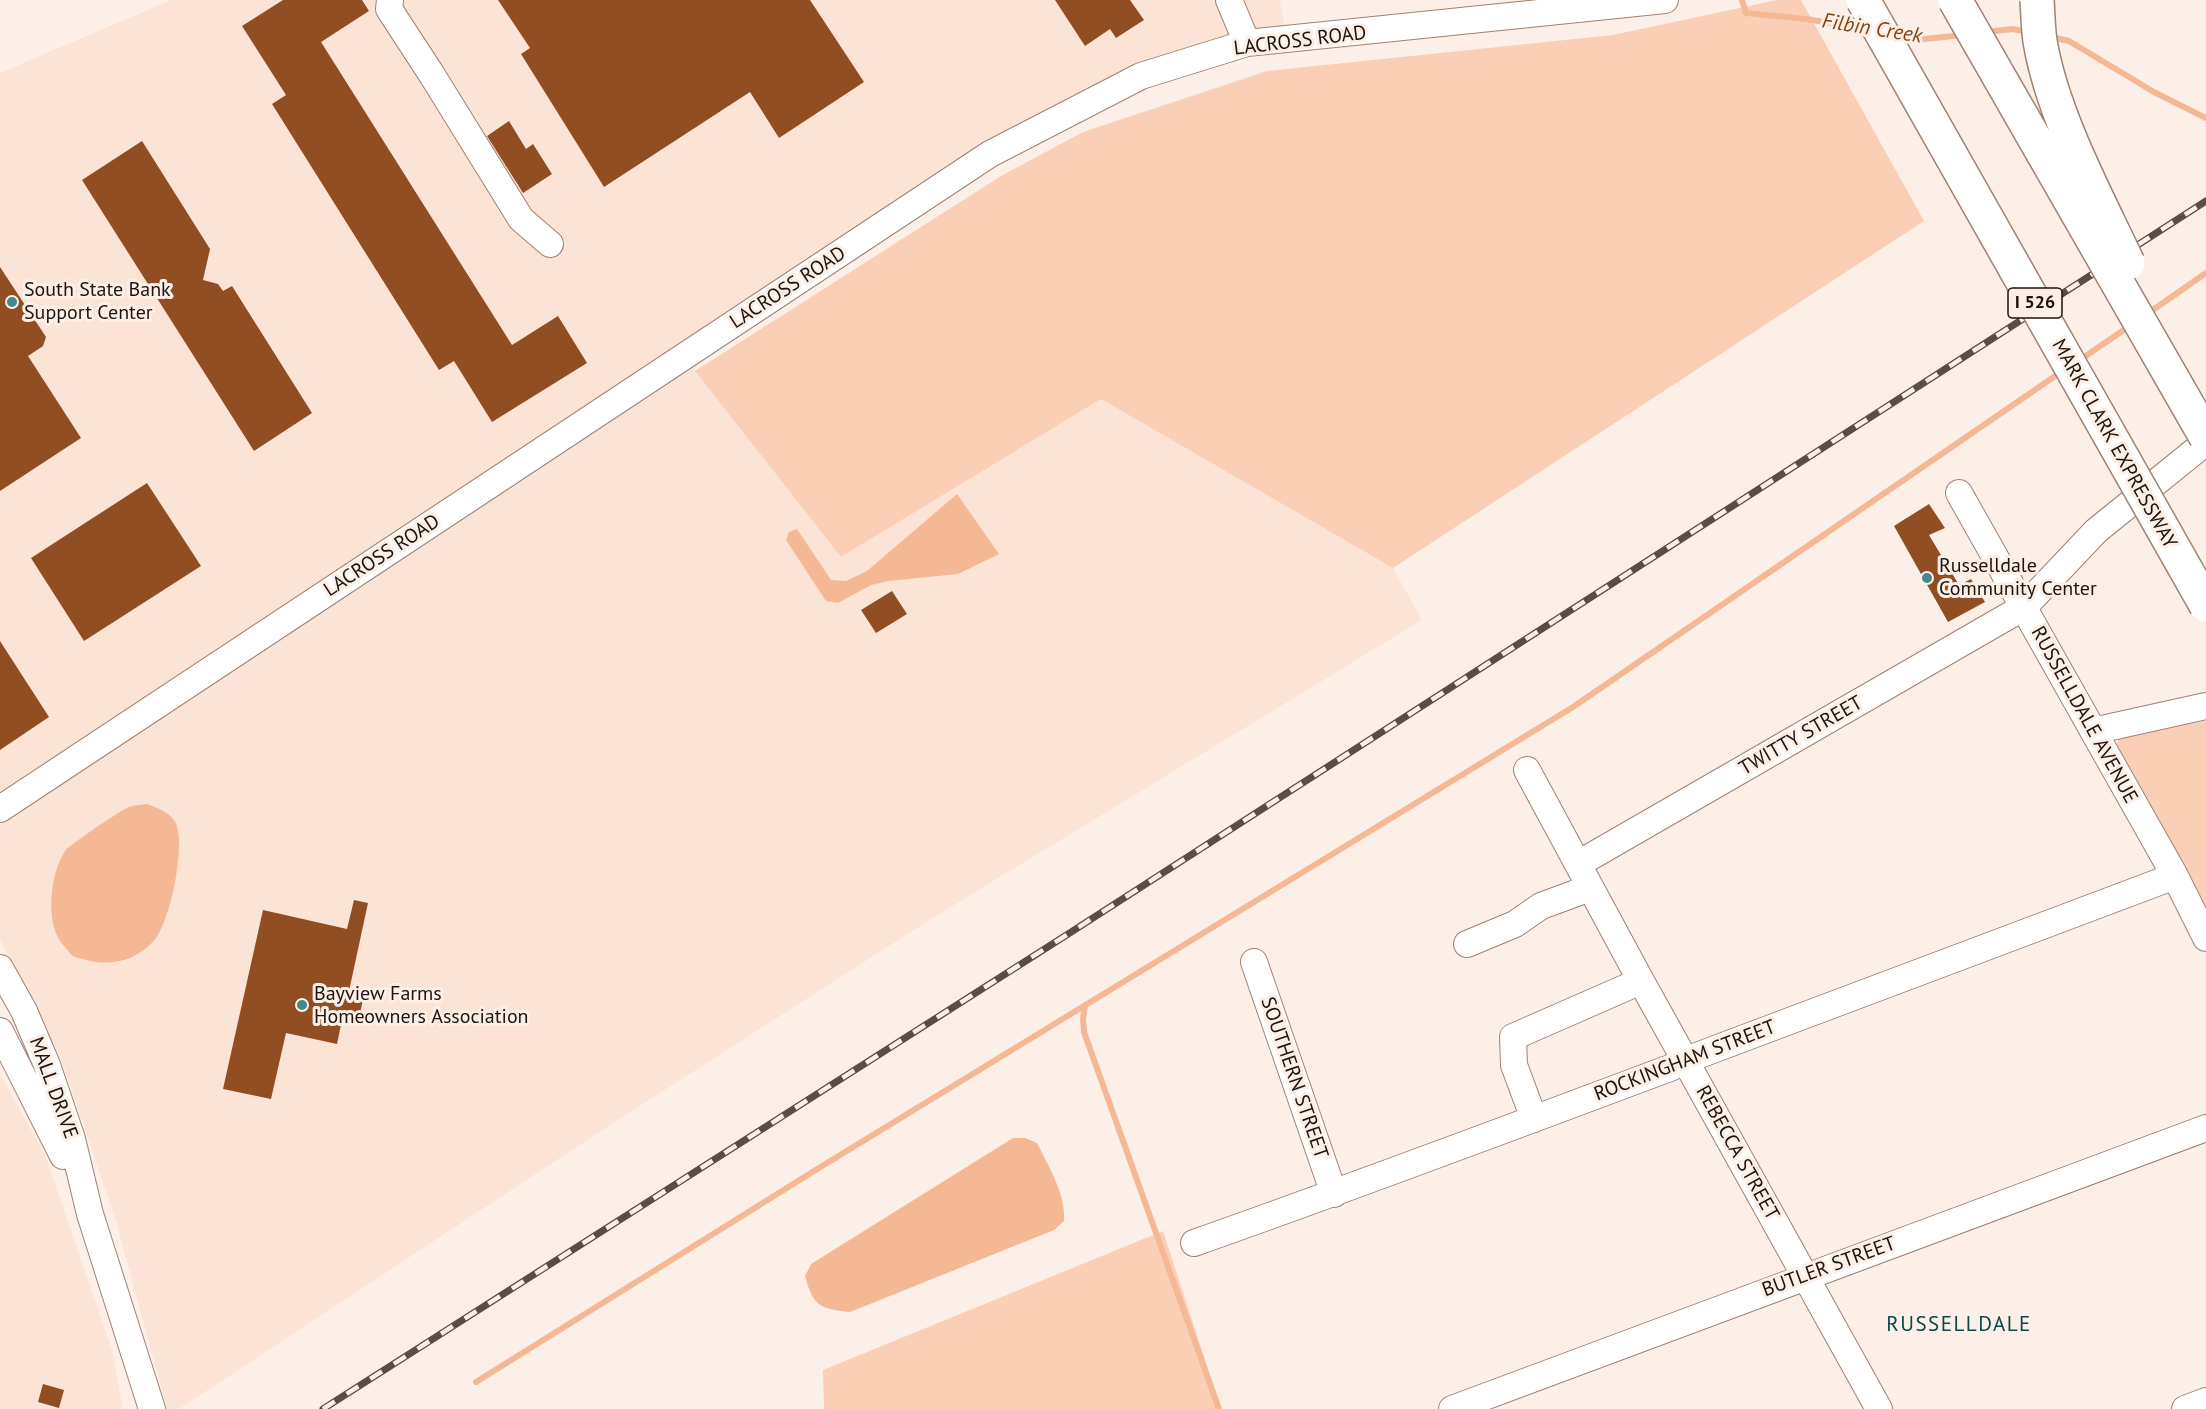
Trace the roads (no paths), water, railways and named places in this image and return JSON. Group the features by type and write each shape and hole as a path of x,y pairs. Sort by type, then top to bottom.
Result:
{"highway":[{"name":"MARK CLARK EXPRESSWAY","path":"1863,0 2206,606"},
{"path":"1955,0 2206,437"},
{"path":"2037,0 2040,41 2051,86 2069,133 2206,431"}],"street":[{"path":"390,0 389,9 521,219 550,244"},
{"path":"1229,0 1247,43"},
{"name":"LACROSS ROAD","path":"0,809 990,154 1141,76 1247,43 1665,0"},
{"name":"TWITTY STREET","path":"1578,864 2024,607 2096,531 2206,442"},
{"name":"RUSSELLDALE AVENUE","path":"1959,493 2175,876 2206,938"},
{"path":"2093,730 2206,706"},
{"name":"REBECCA STREET","path":"1527,770 1641,981 1879,1409"},
{"name":"ROCKINGHAM STREET","path":"1194,1243 1334,1194 1671,1068 1686,1060 2175,876"},
{"path":"1467,944 1515,924 1541,906 1590,888"},
{"name":"SOUTHERN STREET","path":"1254,962 1334,1194"},
{"name":"MALL DRIVE","path":"0,968 24,1011 47,1065 72,1140 90,1214 152,1409"},
{"path":"1534,1119 1514,1065 1513,1036 1641,981"},
{"name":"MALL DRIVE","path":"0,1031 90,1214"},
{"name":"BUTLER STREET","path":"1452,1409 2206,1128"},
{"path":"2185,1409 2206,1401"}],"waterway":[{"name":"Filbin Creek","path":"1742,0 1746,13 1806,19 1866,29"},
{"name":"Filbin Creek","path":"1986,32 2012,29 2029,32"},
{"name":"Filbin Creek","path":"1897,34 1924,39 1964,35"},
{"name":"Filbin Creek","path":"2051,37 2069,41 2154,92 2206,118"},
{"path":"2147,314 2206,273"},
{"path":"2080,360 2131,325"},
{"path":"476,1382 814,1171 1573,707 2061,372"},
{"path":"1085,1005 1084,1032 1219,1409"}],"railway":[{"path":"323,1409 1065,936 2206,201"}],"place":[{"name":"South State Bank Support Center","path":"12,302"},
{"name":"Russelldale Community Center","path":"1927,578"},
{"name":"Bayview Farms Homeowners Association","path":"302,1005"}],"district":[{"name":"RUSSELLDALE","path":"1959,1325"}]}
